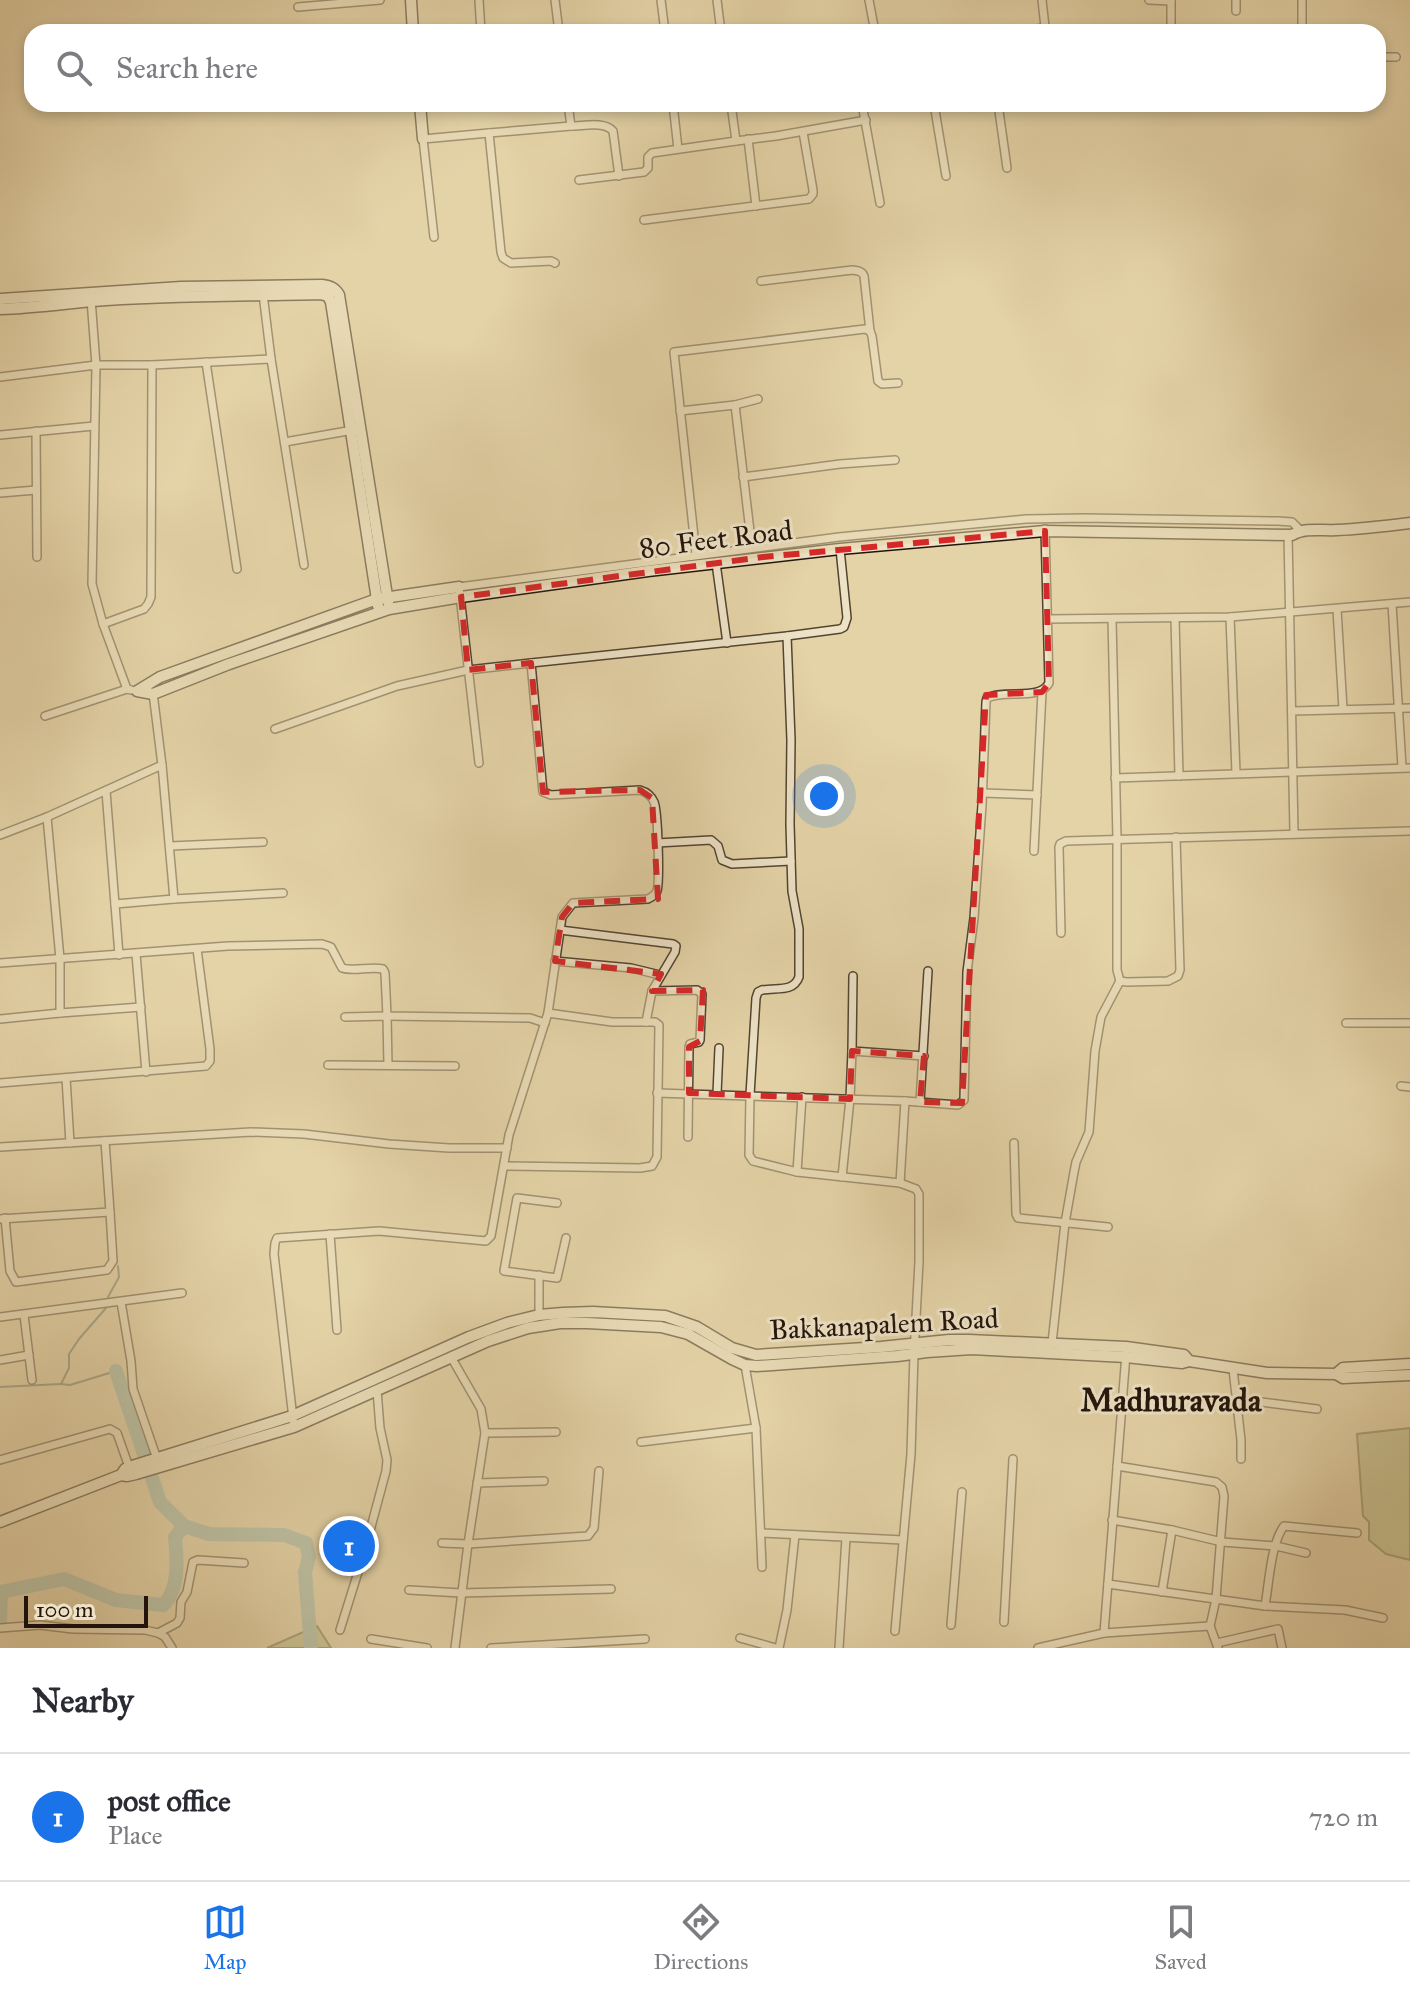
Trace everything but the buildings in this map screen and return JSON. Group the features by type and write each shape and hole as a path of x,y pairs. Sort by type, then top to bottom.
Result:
{"street":[{"path":"298,7 380,0"},
{"path":"411,0 412,24"},
{"path":"479,0 480,24"},
{"path":"555,0 558,24"},
{"path":"661,0 664,24"},
{"path":"717,0 720,24"},
{"path":"869,0 874,24"},
{"path":"1042,0 1045,24"},
{"path":"1149,0 1171,0 1171,24"},
{"path":"1236,0 1236,11"},
{"path":"1302,0 1302,24"},
{"path":"1386,57 1396,57"},
{"path":"421,112 434,237"},
{"path":"569,112 571,126"},
{"path":"674,112 678,149"},
{"path":"732,112 736,141"},
{"path":"864,112 880,203"},
{"path":"935,112 946,176"},
{"path":"999,112 1007,168"},
{"path":"579,180 644,172 648,168 649,155 866,120"},
{"path":"423,139 604,125 613,131 619,176"},
{"path":"644,220 806,200 813,190 803,132"},
{"path":"489,133 503,258 511,263 555,263"},
{"path":"748,139 756,206"},
{"path":"761,281 852,270 862,272 878,381 882,384 898,383"},
{"path":"0,309 31,308 91,297 181,287 262,290 322,285 336,289 384,611"},
{"path":"262,290 304,565"},
{"path":"0,299 91,297"},
{"path":"91,297 96,365 92,584 103,624 132,690"},
{"path":"696,555 674,352 858,328 870,331"},
{"path":"0,377 96,365 271,359"},
{"path":"206,362 237,569"},
{"path":"103,624 144,609 151,597 152,365"},
{"path":"680,411 735,405 758,399"},
{"path":"735,405 752,548"},
{"path":"0,435 94,426"},
{"path":"285,442 355,429"},
{"path":"36,431 37,557"},
{"path":"743,477 895,460"},
{"path":"0,493 36,490"},
{"path":"657,1093 962,1103 966,1095 967,972 974,918 987,698 996,694 1042,692 1048,687 1045,519"},
{"path":"174,899 152,688 160,677 382,598 460,592 696,555 839,537 1045,519 1292,522 1290,613 1294,833"},
{"name":"80 Feet Road","path":"152,688 384,611 460,592 840,549 1045,531 1294,532 1410,523"},
{"path":"275,729 397,686 468,670 840,629 847,618 840,549"},
{"path":"716,563 727,643"},
{"path":"460,592 479,763"},
{"path":"1048,619 1230,617 1410,602"},
{"path":"1115,778 1406,768 1398,708 1392,604"},
{"path":"1337,609 1343,709"},
{"path":"1230,617 1236,773"},
{"path":"1175,618 1179,776"},
{"path":"1052,1343 1065,1223 1076,1162 1089,1132 1095,1051 1101,1017 1120,981 1117,970 1112,619"},
{"path":"787,636 792,891 799,929 799,977 789,988 762,990 756,998 749,1155 753,1161 797,1172 900,1183 916,1189 921,1199 911,1454 895,1631"},
{"path":"293,1422 274,1254 277,1238 379,1231 486,1241 491,1236 507,1148 548,1013 562,917 573,903 648,899 658,888 655,804 647,792 551,795 543,792 531,663"},
{"path":"45,716 132,690 152,688"},
{"path":"1034,851 1042,692"},
{"path":"1292,711 1410,708"},
{"path":"0,835 162,765"},
{"path":"106,791 119,955"},
{"path":"983,793 1037,795"},
{"path":"47,817 60,959 60,1013"},
{"path":"1061,933 1060,844 1066,841 1410,831"},
{"path":"1120,981 1168,981 1178,976 1176,837"},
{"path":"657,843 711,840 718,846 722,860 732,864 791,861"},
{"path":"170,846 263,842"},
{"path":"115,904 283,893"},
{"path":"560,930 676,946 652,991 646,1022"},
{"path":"0,963 228,946 322,944 331,947 342,968 383,969 388,1065"},
{"path":"0,1083 206,1066 210,1061 197,949"},
{"path":"136,954 146,1072"},
{"path":"555,961 631,968 660,975"},
{"path":"920,1102 928,971"},
{"path":"842,1177 850,1099 853,976"},
{"path":"652,991 697,990 702,994 700,1040 689,1047 688,1137"},
{"path":"0,1019 141,1007"},
{"path":"504,1166 640,1168 652,1166 657,1157 659,1025 655,1022 612,1022 548,1013"},
{"path":"345,1017 530,1018 545,1023"},
{"path":"1346,1023 1410,1023"},
{"path":"717,1094 719,1048"},
{"path":"852,1051 924,1056"},
{"path":"328,1065 455,1066"},
{"path":"66,1078 70,1143"},
{"path":"797,1172 802,1097"},
{"path":"900,1183 905,1101"},
{"path":"0,1147 251,1132 449,1148 507,1148"},
{"path":"105,1141 110,1212 113,1261 111,1266 107,1270 16,1282 10,1271 3,1218 110,1212"},
{"path":"1014,1143 1018,1218 1108,1227"},
{"path":"557,1203 517,1198 504,1271 557,1278 566,1238"},
{"path":"330,1234 337,1330"},
{"path":"539,1275 539,1315"},
{"path":"0,1317 182,1293"},
{"path":"121,1302 133,1389 154,1463"},
{"name":"Bakkanapalem Road","path":"293,1422 469,1337 507,1323 539,1315 593,1312 665,1316 684,1321 732,1348 756,1355 914,1349 949,1340 1052,1343 1184,1355 1189,1361 1267,1373 1336,1374 1343,1378 1410,1375"},
{"path":"24,1315 32,1380"},
{"path":"0,1522 130,1471 293,1422 377,1390 488,1341 528,1328 560,1323 603,1323 676,1330 745,1365 772,1366 914,1349 1126,1352 1104,1633"},
{"path":"0,1360 29,1355"},
{"path":"451,1357 481,1409 485,1433 455,1648"},
{"path":"1336,1374 1343,1368 1410,1364"},
{"path":"745,1365 756,1428 762,1567"},
{"path":"1233,1369 1241,1459"},
{"path":"340,1630 383,1488 387,1460 381,1435 377,1390"},
{"path":"1237,1399 1317,1409"},
{"path":"641,1442 756,1428"},
{"path":"0,1460 110,1429 117,1433 130,1471"},
{"path":"485,1433 556,1432"},
{"path":"1004,1622 1013,1459"},
{"path":"1117,1466 1216,1482 1222,1487 1222,1542 1210,1626 1218,1646 1278,1629 1282,1648"},
{"path":"442,1543 588,1536 594,1528 599,1471"},
{"path":"477,1487 544,1481"},
{"path":"951,1625 962,1492"},
{"path":"1112,1520 1222,1542 1276,1546 1306,1553"},
{"path":"1265,1606 1276,1546 1284,1526 1357,1533"},
{"path":"1162,1592 1172,1530"},
{"path":"762,1533 903,1540"},
{"path":"740,1638 777,1648 787,1610 795,1535"},
{"path":"839,1648 846,1538"},
{"path":"158,1633 177,1623 180,1618 181,1602 187,1592 193,1562 244,1563"},
{"path":"1108,1584 1265,1606 1345,1610 1383,1618"},
{"path":"409,1590 461,1593 611,1589"},
{"path":"0,1628 40,1625 73,1629 145,1630 165,1637 172,1648"},
{"path":"1038,1648 1104,1633 1210,1626"},
{"path":"371,1639 427,1648"},
{"path":"491,1648 645,1639"}],"highlighted area":[{"path":"1045,531 1049,683 1042,692 986,695 962,1103 920,1102 924,1056 852,1051 850,1099 689,1093 689,1047 700,1041 703,990 652,991 661,974 555,961 562,917 573,903 658,899 652,798 640,790 543,792 531,663 468,670 461,597 763,557"}],"green space":[{"path":"1410,1428 1410,1560 1386,1554 1369,1540 1369,1522 1363,1516 1357,1434"},
{"path":"317,1626 331,1648 267,1648"}],"waterway":[{"path":"108,1297 119,1277 118,1266"},
{"path":"106,1308 69,1354 69,1368 61,1384 70,1385 116,1371"},
{"path":"116,1371 160,1502 184,1526 209,1534 284,1535 306,1543 311,1648"},
{"path":"0,1387 61,1384"},
{"path":"0,1621 1,1592 64,1579 116,1600 163,1605 175,1582 175,1537 184,1526"}],"place":[{"name":"post office","path":"349,1546"}],"district":[{"name":"Madhuravada","path":"1171,1400"}]}
